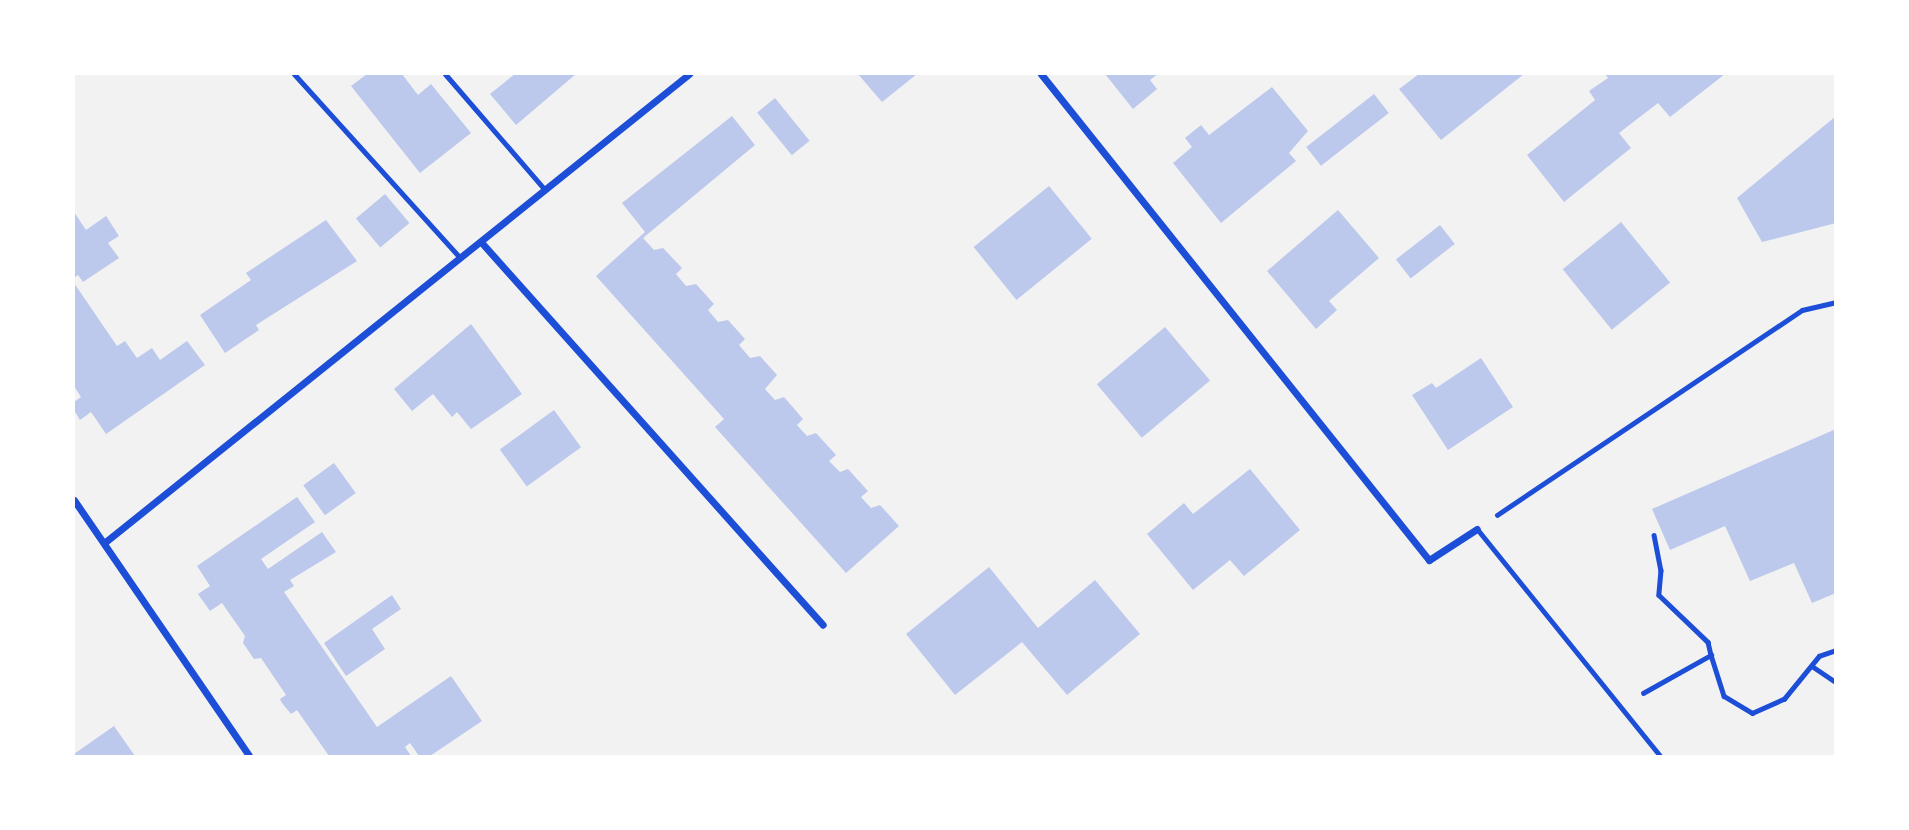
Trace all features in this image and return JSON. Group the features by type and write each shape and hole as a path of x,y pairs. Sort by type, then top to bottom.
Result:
{"street":[{"path":"104,543 690,74"},
{"path":"1041,74 1429,560 1477,529"},
{"path":"481,242 823,625"},
{"path":"74,500 249,757"}],"lane":[{"path":"294,74 460,258"},
{"path":"445,74 545,190"},
{"path":"1477,529 1660,757"}],"path":[{"path":"1477,529 1802,310 1836,302"},
{"path":"1497,515 1505,526"},
{"path":"1654,536 1661,570 1659,595 1708,642 1724,696 1752,713 1784,699 1819,656 1836,650"},
{"path":"1635,698 1711,655"},
{"path":"1812,666 1836,682"}],"building":[{"path":"367,74 402,74 418,95 431,84 471,133 420,173 351,86"},
{"path":"515,74 576,74 516,125 490,94"},
{"path":"858,74 917,74 882,102"},
{"path":"1105,74 1158,74 1150,80 1157,89 1133,109"},
{"path":"1419,74 1524,74 1441,140 1399,89"},
{"path":"1605,74 1725,74 1670,117 1658,103 1619,133 1631,148 1564,202 1527,155 1595,100 1589,91 1608,78"},
{"path":"1272,87 1308,131 1289,153 1296,161 1221,223 1173,163 1192,147 1185,138 1201,125 1209,135"},
{"path":"1374,94 1389,113 1321,166 1306,147"},
{"path":"775,98 810,141 792,155 757,112"},
{"path":"732,116 755,145 643,238 654,250 663,248 682,268 676,274 686,286 696,284 714,304 708,310 718,322 728,320 745,339 739,345 750,358 760,356 777,375 765,389 775,400 784,397 803,419 797,425 807,436 816,433 836,455 829,461 840,472 848,469 868,491 861,497 871,508 880,505 899,526 846,573 715,427 724,419 596,276 645,232 622,203"},
{"path":"1836,116 1836,223 1762,242 1737,198"},
{"path":"1049,186 1092,239 1016,300 974,247"},
{"path":"385,194 409,223 380,248 356,218"},
{"path":"1338,210 1379,258 1329,301 1337,310 1316,329 1267,271"},
{"path":"74,212 86,230 106,216 119,236 108,243 119,258 83,282 78,275 74,278"},
{"path":"326,220 357,261 256,325 259,330 225,353 200,315 251,280 246,273"},
{"path":"1621,222 1670,283 1612,330 1563,269"},
{"path":"1440,225 1455,244 1411,278 1396,259"},
{"path":"74,283 117,346 125,341 137,358 152,348 160,360 187,341 205,365 106,434 91,412 80,420 74,410 74,402 81,397 74,386"},
{"path":"471,324 522,394 471,429 457,412 452,417 433,394 412,411 394,389"},
{"path":"1165,327 1210,381 1142,438 1097,384"},
{"path":"1481,358 1513,407 1448,450 1412,395 1432,383 1436,388"},
{"path":"554,410 581,447 527,487 500,449"},
{"path":"1836,429 1836,593 1812,603 1794,563 1750,581 1725,526 1670,550 1652,509"},
{"path":"334,463 356,493 325,515 303,485"},
{"path":"1250,469 1300,530 1244,576 1230,560 1193,590 1147,534 1184,503 1193,514"},
{"path":"297,497 315,522 261,559 268,569 322,532 336,552 290,580 294,586 284,592 377,727 451,676 482,721 430,756 419,756 410,743 405,747 411,756 329,756 297,710 291,714 282,703 280,699 286,695 261,658 254,659 243,643 245,636 222,603 210,611 198,594 210,586 197,566"},
{"path":"989,567 1038,628 1095,580 1140,634 1067,695 1022,642 955,695 906,634"},
{"path":"392,595 401,609 372,629 385,649 346,676 324,643"},
{"path":"114,726 135,756 74,756 74,754"}]}
